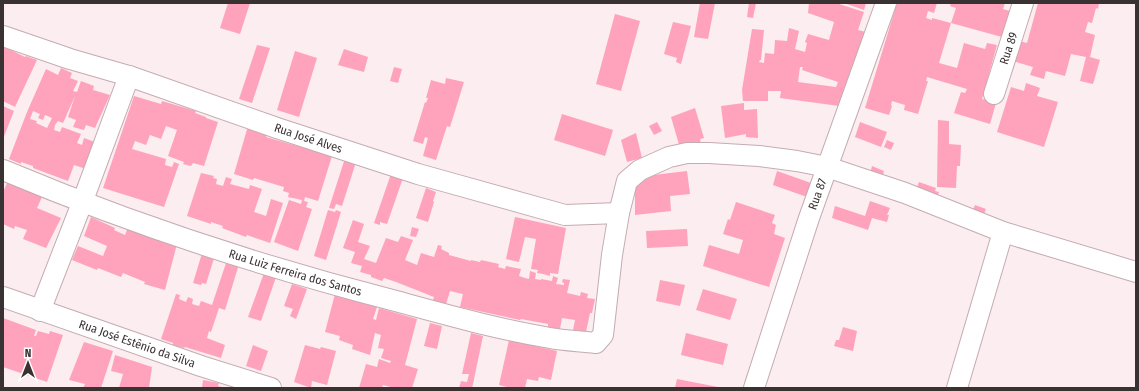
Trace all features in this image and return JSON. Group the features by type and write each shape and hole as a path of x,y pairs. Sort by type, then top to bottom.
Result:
{"street":[{"name":"Rua 87","path":"754,388 809,218 886,3"},
{"name":"Rua 89","path":"994,94 1023,3"},
{"name":"Rua José Alves","path":"3,36 70,59 129,76 277,128 418,174 565,215 618,213"},
{"path":"40,311 129,76"},
{"path":"618,213 627,181 640,170 669,157 687,153 709,153 797,160 827,167 905,193 1003,232 1136,272"},
{"name":"Rua Luiz Ferreira dos Santos","path":"3,170 82,203 194,241 351,290 484,324 551,338 596,343 603,335 618,213"},
{"path":"957,388 1003,232"},
{"name":"Rua José Estênio da Silva","path":"3,298 201,366 271,388"}],"building":[{"path":"228,3 250,3 240,34 220,28"},
{"path":"700,3 715,3 708,39 694,37"},
{"path":"749,3 756,3 753,18 747,17"},
{"path":"809,3 836,3 864,12 858,30 866,32 839,106 780,98 781,91 768,91 768,101 743,101 742,90 752,29 764,30 761,60 759,62 764,63 765,53 774,54 775,40 787,41 789,28 799,31 795,49 805,52 807,43 805,42 808,34 829,40 834,22 808,13","holes":["800,67 803,67 802,70 838,82 836,87 798,82"]},
{"path":"844,3 866,3 864,10"},
{"path":"897,3 937,3 934,13 928,11 926,18 951,23 939,63 957,68 964,43 985,49 987,43 997,45 982,99 996,103 990,124 954,113 961,92 965,93 967,89 927,77 926,81 928,81 918,114 904,110 905,105 892,101 889,115 865,108"},
{"path":"951,3 1005,3 1003,9 1010,11 1002,37 951,23 956,8 950,6"},
{"path":"1038,3 1099,3 1092,23 1088,22 1085,32 1095,35 1090,57 1100,60 1093,84 1080,81 1086,57 1071,54 1065,76 1046,71 1044,79 1030,75 1033,67 1013,61 1019,41 1027,43"},
{"path":"615,14 640,21 621,91 596,84"},
{"path":"673,22 691,26 681,64 676,62 677,58 664,54"},
{"path":"257,45 270,48 252,103 239,99"},
{"path":"3,46 25,57 26,56 37,60 15,107 3,101"},
{"path":"344,49 368,57 364,72 338,65"},
{"path":"295,51 317,58 299,117 277,110"},
{"path":"394,67 402,69 398,83 390,81"},
{"path":"61,68 72,73 70,78 78,81 73,91 77,92 81,81 94,86 93,90 110,95 95,128 86,125 84,130 73,127 76,120 68,117 75,96 63,123 58,121 55,125 54,130 60,132 62,127 81,134 77,143 82,145 84,138 95,142 86,169 74,165 68,181 33,168 33,166 21,162 21,164 9,159 27,112 46,69 58,75","holes":["33,111 40,114 38,118 43,120 45,115 52,118 47,128 36,123 37,121 30,119"]},
{"path":"446,78 464,82 450,127 447,126 436,160 423,156 428,138 425,137 423,144 413,141 425,102 426,103 428,98 426,98 431,80 445,84"},
{"path":"1026,83 1040,88 1037,96 1058,102 1044,147 997,132 1011,87 1024,91"},
{"path":"134,96 161,104 162,101 196,111 195,113 218,122 204,166 193,163 191,166 183,164 184,162 168,156 177,130 166,126 161,139 150,135 146,145 135,141 132,149 166,159 165,165 172,167 174,162 179,164 164,207 103,188"},
{"path":"744,103 744,110 757,109 758,138 746,137 746,134 725,138 721,106"},
{"path":"3,106 14,111 3,139"},
{"path":"695,108 704,138 700,139 701,144 680,148 671,117"},
{"path":"562,114 613,130 605,156 554,140"},
{"path":"938,120 949,121 949,144 961,145 960,166 957,166 956,188 937,187"},
{"path":"657,122 662,131 654,135 649,126"},
{"path":"860,122 887,132 881,147 855,137"},
{"path":"248,126 268,132 266,137 332,156 318,201 305,197 304,201 308,202 306,207 312,209 298,251 274,242 289,200 301,204 302,200 288,197 289,193 283,191 284,187 234,174"},
{"path":"636,133 642,158 627,162 621,140"},
{"path":"887,140 894,143 891,150 884,147"},
{"path":"346,155 357,159 342,206 336,204 334,209 329,208"},
{"path":"872,166 884,171 882,178 870,174"},
{"path":"687,171 690,194 670,196 671,211 635,215 635,188 637,187 637,177"},
{"path":"777,171 811,183 807,197 773,185"},
{"path":"201,173 214,176 213,178 217,179 216,184 223,186 226,177 232,179 230,184 249,189 250,185 262,189 254,212 266,216 271,199 283,203 270,243 247,235 246,237 211,222 211,224 187,216"},
{"path":"391,174 403,178 387,224 380,222 380,225 374,223"},
{"path":"8,181 42,197 37,208 61,218 46,248 23,239 27,230 15,226 14,229 3,224 3,192"},
{"path":"919,182 936,188 935,191 939,192 937,198 916,190"},
{"path":"426,188 436,192 428,222 416,218"},
{"path":"870,201 890,208 887,215 889,215 887,222 872,218 868,230 832,218 835,206 865,216"},
{"path":"736,202 775,215 772,223 776,225 774,234 785,238 769,287 703,266 709,245 739,254 743,240 723,234 728,219 730,220"},
{"path":"975,205 986,209 984,214 973,210"},
{"path":"328,210 335,212 336,210 341,212 326,260 314,256"},
{"path":"91,217 115,228 114,230 125,235 129,224 177,244 165,290 144,284 145,282 123,273 121,277 98,268 97,270 72,260 78,246 103,256 107,246 84,236"},
{"path":"515,217 566,228 558,274 550,273 550,276 537,273 538,270 531,269 536,239 525,237 519,262 506,259"},
{"path":"353,220 364,224 358,242 370,246 364,259 376,263 386,238 398,242 401,236 413,240 405,260 417,265 421,253 434,257 438,245 442,246 441,249 449,253 449,255 471,261 480,262 481,260 499,264 498,267 505,269 506,266 521,269 519,276 525,278 529,279 530,271 536,273 535,279 552,281 553,276 558,278 556,284 564,285 562,282 563,279 570,280 567,293 580,296 581,292 588,294 587,298 595,299 586,332 573,330 575,320 562,318 560,329 548,327 548,324 520,320 460,307 463,294 450,291 446,304 433,300 434,297 396,282 384,278 382,281 371,277 371,275 360,272 362,266 351,263 355,252 343,248"},
{"path":"412,227 419,229 416,237 410,236"},
{"path":"687,229 688,246 647,248 646,231"},
{"path":"203,250 215,255 206,284 202,283 201,285 193,283"},
{"path":"227,260 239,264 225,310 219,308 211,332 209,331 207,338 225,345 221,358 185,347 173,345 173,343 161,339 176,294 180,295 179,299 186,302 188,297 193,299 192,304 199,306 201,301 212,305"},
{"path":"264,273 276,277 261,321 248,317"},
{"path":"660,280 685,285 680,306 656,301"},
{"path":"292,284 307,289 296,319 290,316 293,309 284,306"},
{"path":"703,289 737,299 730,320 696,310"},
{"path":"335,294 377,307 373,319 376,320 379,308 417,319 405,365 418,369 412,388 394,388 383,385 382,388 359,388 366,364 377,367 379,359 390,363 391,361 381,358 384,349 378,348 381,335 375,333 370,355 352,349 353,345 339,340 340,336 325,332"},
{"path":"3,318 36,330 34,336 36,336 38,331 49,334 50,331 63,335 47,382 3,367"},
{"path":"430,323 442,326 437,349 424,346"},
{"path":"843,327 857,331 853,351 834,346 836,340 839,340"},
{"path":"471,333 483,336 473,384 472,388 459,388 461,381 467,382 469,374 462,374"},
{"path":"686,333 728,344 723,365 681,355"},
{"path":"509,340 557,351 551,380 539,377 538,381 527,379 525,388 511,388 499,385"},
{"path":"84,342 113,351 101,388 83,388 85,384 69,380"},
{"path":"253,345 268,351 261,371 246,366"},
{"path":"305,345 336,351 327,385 312,381 311,388 294,382"},
{"path":"115,355 152,367 149,388 119,388 123,374 111,371"},
{"path":"677,379 718,387 675,388"},
{"path":"203,380 219,383 218,386 225,388 202,388"}]}
